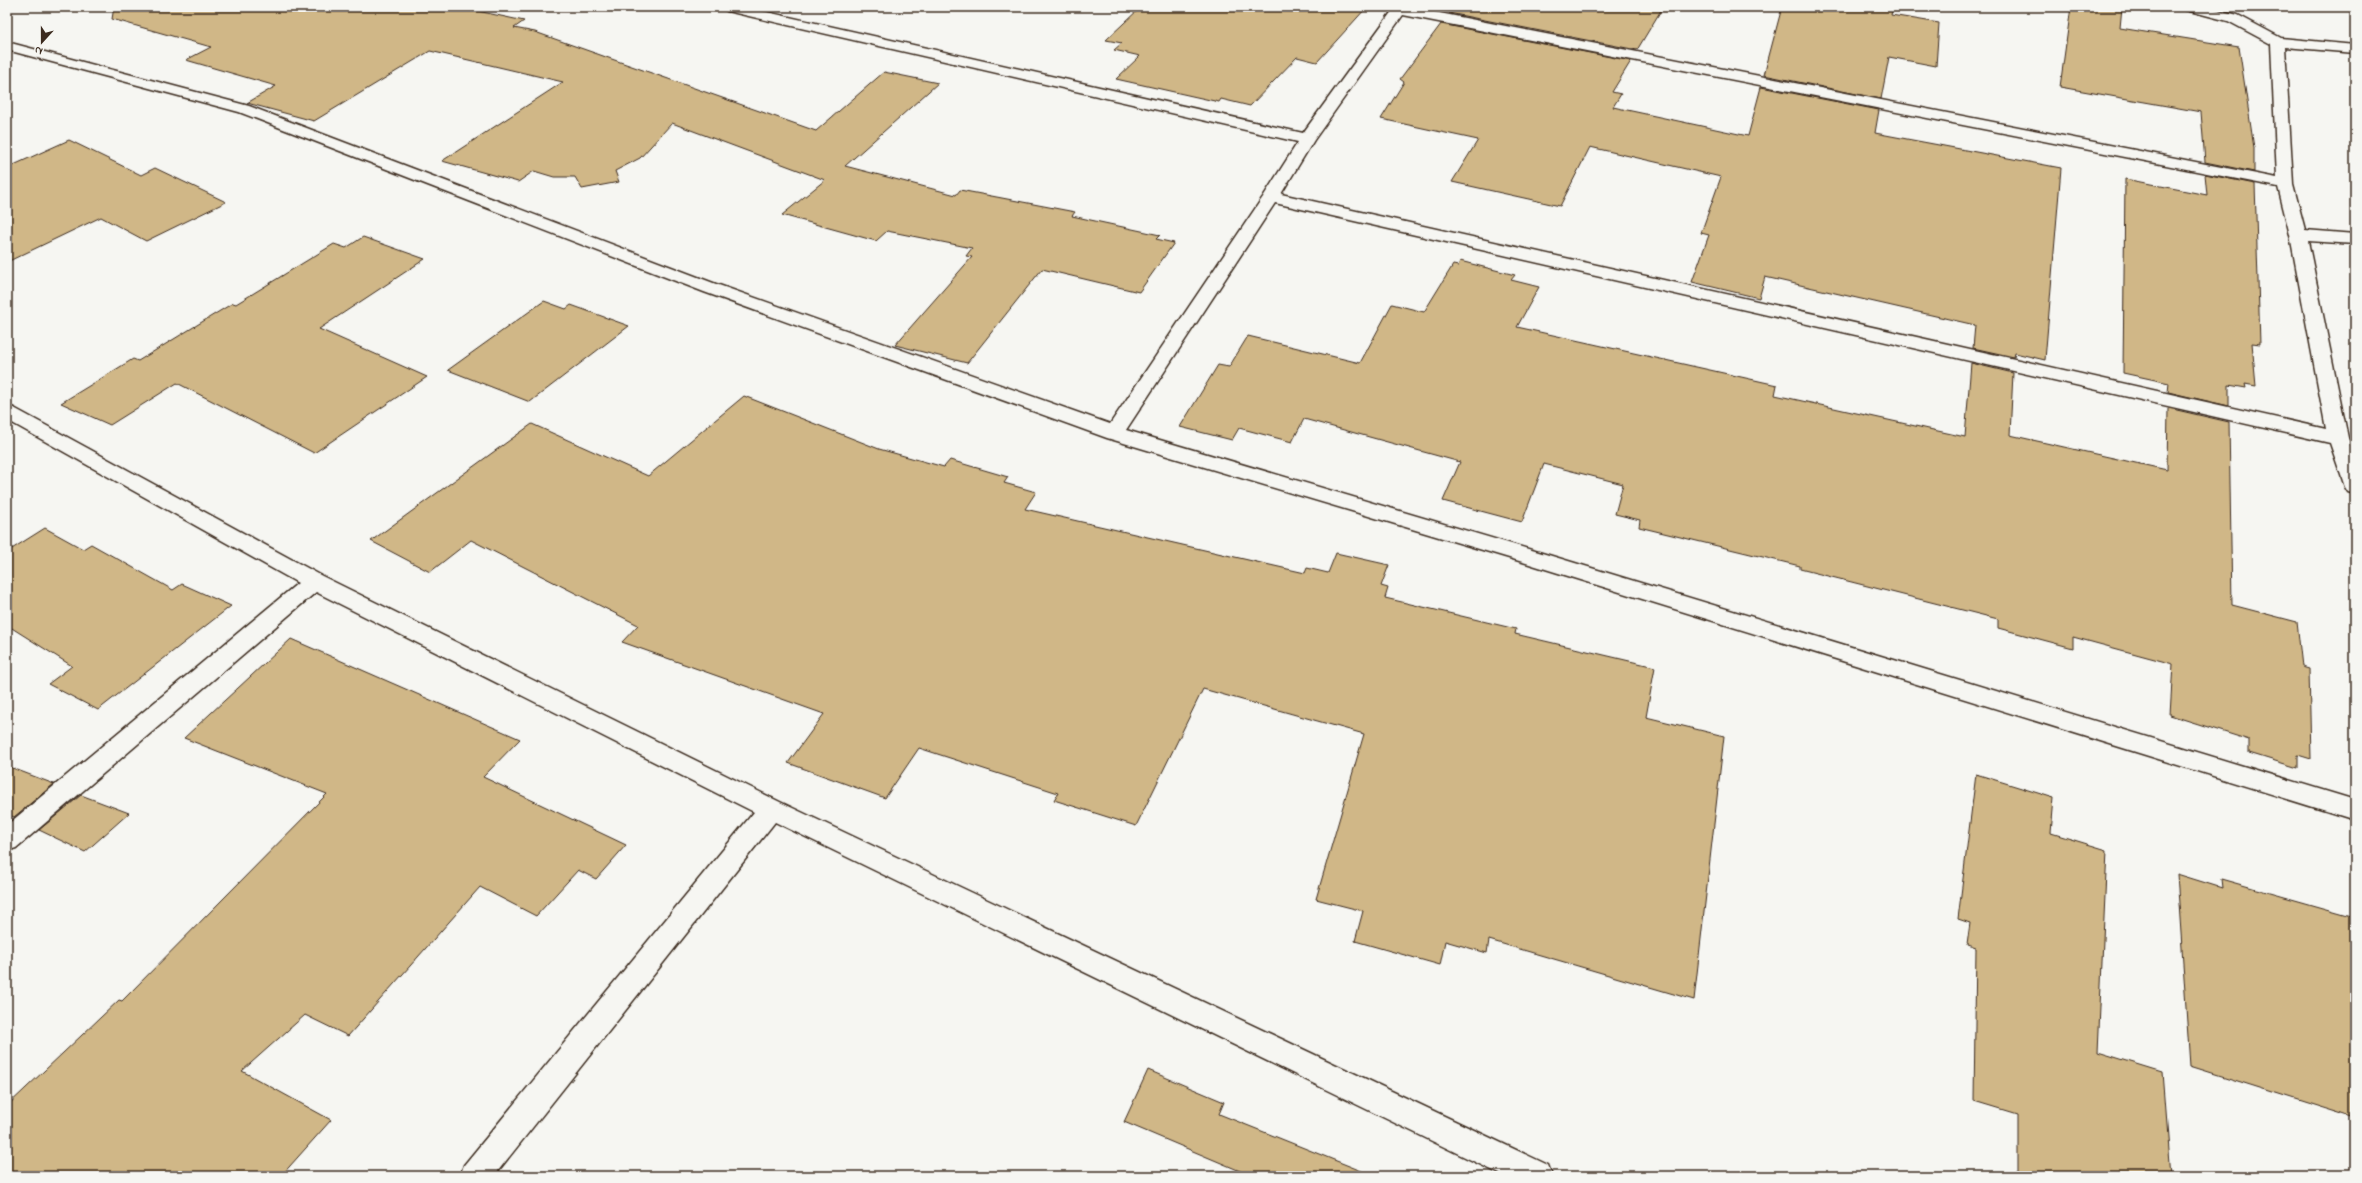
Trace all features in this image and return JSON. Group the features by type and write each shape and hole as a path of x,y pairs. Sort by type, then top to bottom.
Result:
{"street":[{"path":"727,7 1307,139"},
{"path":"2191,7 2233,18 2278,42 2355,49"},
{"path":"1114,433 1271,197 1307,139 1401,9 2285,184"},
{"path":"2278,42 2285,184 2298,235 2338,438 2355,487"},
{"path":"7,46 244,109 710,288 1114,433 1534,558 2355,810"},
{"path":"7,60 25,51"},
{"path":"1271,197 2338,438"},
{"path":"2298,235 2355,239"},
{"path":"7,412 314,582 771,808 1538,1176"},
{"path":"7,840 314,582"},
{"path":"475,1176 771,808"}],"building":[{"path":"114,7 459,7 524,21 514,28 535,32 816,131 884,72 938,83 845,166 956,195 960,190 1075,212 1072,216 1160,235 1156,239 1174,243 1139,292 1042,269 967,363 895,345 972,257 966,256 972,248 887,231 876,241 782,215 825,180 672,123 640,158 615,171 619,182 582,189 575,177 554,177 534,171 518,182 442,161 563,82 430,51 314,121 247,103 276,86 186,60 211,47 112,19"},
{"path":"1141,7 1367,7 1317,62 1297,57 1250,106 1221,99 1219,102 1116,79 1140,56 1114,50 1122,43 1106,40"},
{"path":"1453,7 1663,7 1637,50 1449,13"},
{"path":"1782,7 1893,7 1891,15 1939,23 1936,66 1889,57 1881,99 1764,75"},
{"path":"2071,7 2122,7 2120,28 2239,47 2254,148 2254,172 2205,162 2201,112 2060,87"},
{"path":"1441,24 1631,61 1612,92 1621,94 1613,107 1748,136 1761,87 1879,110 1875,133 2061,168 2045,360 2015,353 2014,357 1973,348 1975,325 1765,277 1759,298 1692,282 1709,235 1701,233 1721,177 1590,147 1560,206 1452,182 1478,140 1381,119 1404,82 1400,79"},
{"path":"69,140 141,175 155,168 226,202 146,241 101,217 7,262 7,168"},
{"path":"2205,174 2255,184 2260,344 2252,343 2256,386 2245,384 2246,388 2229,385 2229,406 2168,392 2169,383 2123,373 2125,179 2207,195"},
{"path":"363,237 425,259 319,329 427,377 314,453 177,383 110,425 61,403 133,359 138,361 233,303 236,304 334,244 346,248"},
{"path":"1460,261 1515,275 1511,280 1539,287 1517,327 1777,385 1775,395 1965,437 1971,363 2013,373 2010,435 2167,470 2168,408 2229,422 2232,605 2297,622 2302,667 2309,669 2311,759 2298,755 2298,768 2249,753 2249,740 2170,715 2173,664 2073,637 2073,648 1998,628 1998,619 1800,569 1800,566 1639,527 1640,520 1615,514 1623,484 1544,464 1522,522 1443,501 1460,462 1304,419 1292,442 1239,428 1232,440 1180,427 1218,365 1229,367 1248,336 1360,363 1392,304 1424,312 1453,265 1458,266"},
{"path":"544,301 566,309 571,305 629,326 530,402 448,370"},
{"path":"744,396 879,449 944,467 950,460 1008,477 1004,483 1036,492 1025,509 1305,573 1307,568 1328,573 1336,553 1389,565 1381,586 1388,588 1385,598 1516,629 1515,634 1655,667 1646,717 1724,736 1694,1000 1489,940 1487,953 1445,941 1440,965 1355,941 1363,911 1316,899 1364,734 1203,689 1136,826 1054,800 1058,793 919,748 885,798 788,763 824,714 622,642 638,625 471,540 430,572 371,541 532,424 648,476"},
{"path":"45,528 83,549 91,544 173,590 182,584 231,606 98,710 48,684 72,666 7,625 7,552"},
{"path":"291,639 520,739 483,777 626,845 596,879 578,870 536,916 480,887 348,1036 305,1015 242,1071 331,1120 281,1176 7,1176 7,1106 119,1000 122,1001 327,794 184,738"},
{"path":"7,766 54,784 14,817 7,814"},
{"path":"1976,774 2054,798 2051,833 2107,850 2098,1052 2163,1072 2171,1176 2017,1176 2017,1114 1974,1101 1976,948 1967,945 1970,923 1958,919"},
{"path":"81,795 129,813 85,852 39,830"},
{"path":"2177,874 2222,888 2221,879 2355,917 2355,1118 2190,1066"},
{"path":"1148,1070 1224,1102 1219,1114 1369,1174 1369,1176 1252,1176 1124,1122"}]}
